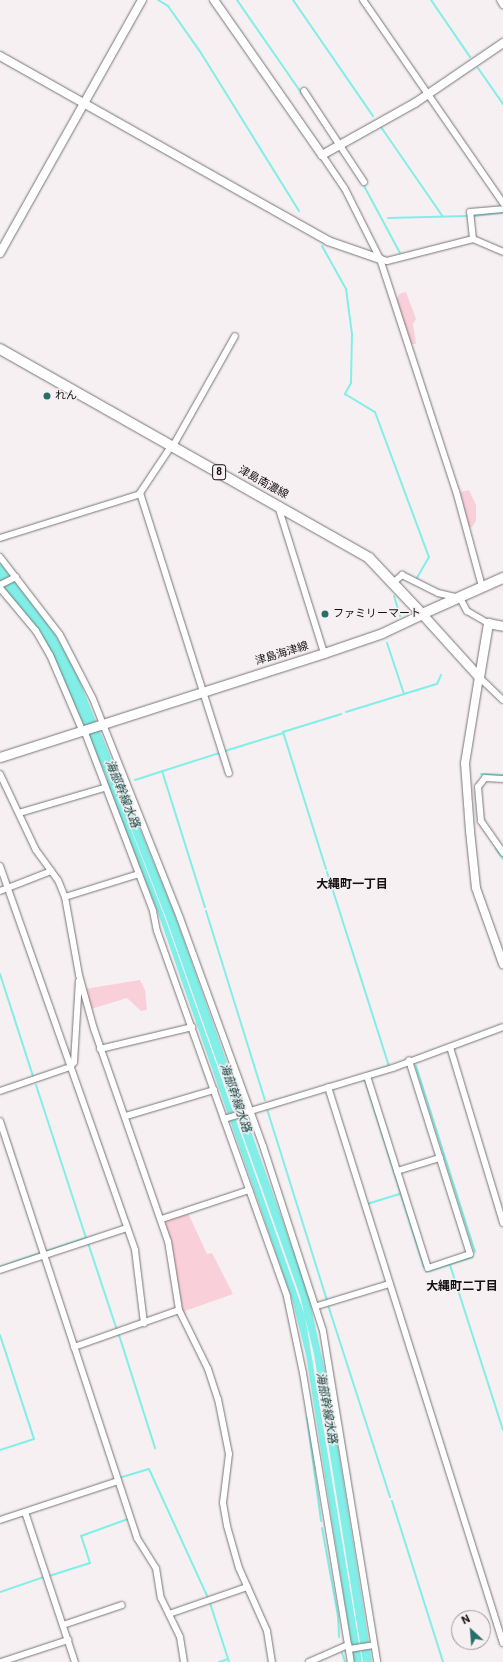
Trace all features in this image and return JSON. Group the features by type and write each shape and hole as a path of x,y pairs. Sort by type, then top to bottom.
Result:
{"main road":[{"name":"津島南濃線","path":"0,349 369,558 394,582 422,614"},
{"path":"479,677 422,614 503,578"},
{"name":"津島海津線","path":"0,757 324,653 382,633 422,614"},
{"path":"479,677 488,623 503,626"}],"street":[{"path":"0,252 142,0"},
{"path":"214,0 344,189 380,259 456,490 482,587"},
{"path":"363,0 503,202"},
{"path":"500,0 503,5"},
{"path":"322,155 428,94 503,43"},
{"path":"0,56 83,105 328,241 386,261 473,239 503,252"},
{"path":"304,91 341,144 364,182"},
{"path":"473,239 470,212 503,209"},
{"path":"0,538 140,494 173,446 235,336"},
{"path":"140,494 229,773"},
{"path":"277,505 324,653"},
{"path":"0,557 15,578 44,611 71,654 180,918 250,1110 317,1306 372,1645 377,1662"},
{"path":"394,582 402,575 438,593 460,598 467,611 488,623"},
{"path":"0,584 15,578"},
{"path":"0,588 36,631 50,655 83,730 104,788 139,874 294,1324 351,1662"},
{"path":"479,677 503,700"},
{"path":"479,677 465,763 470,830 476,888 488,927 503,964"},
{"path":"0,774 36,850 51,871 65,897 79,975 100,1049 126,1116 162,1219 168,1241 179,1310 208,1369 218,1399 229,1454 223,1503 230,1539 247,1587 267,1630 272,1662"},
{"path":"503,779 485,778 478,787 481,820 503,852"},
{"path":"19,813 104,788"},
{"path":"0,866 10,888 70,1067 135,1250 144,1324"},
{"path":"0,891 51,871"},
{"path":"65,897 139,874"},
{"path":"0,1091 70,1067 74,1062 79,975"},
{"path":"100,1049 192,1027"},
{"path":"224,1119 367,1076 503,1027"},
{"path":"450,1046 503,1223"},
{"path":"367,1076 428,1268 470,1254 409,1060"},
{"path":"328,1087 503,1643"},
{"path":"126,1116 214,1090"},
{"path":"0,1121 137,1538 156,1568 161,1598 180,1636 184,1662"},
{"path":"398,1171 440,1158"},
{"path":"162,1219 249,1190"},
{"path":"0,1270 127,1228"},
{"path":"317,1306 389,1284"},
{"path":"74,1347 144,1324 179,1310"},
{"path":"0,1520 118,1481"},
{"path":"25,1512 75,1662"},
{"path":"169,1614 247,1587"},
{"path":"63,1625 122,1605"},
{"path":"1,1662 68,1640"},
{"path":"309,1662 349,1648 372,1645"}],"shaded area":[{"path":"406,292 416,319 413,324 416,344 410,344 396,301 399,294"},
{"path":"469,490 476,505 476,521 472,527 469,527 460,492"},
{"path":"140,980 145,990 147,1010 141,1011 127,998 91,1009 85,989"},
{"path":"187,1211 207,1254 212,1253 233,1294 185,1311 188,1324 181,1311 165,1225 168,1218"}],"water":[{"name":"海部幹線水路","path":"0,563 55,634 78,677 175,915 308,1293 328,1385 372,1662 363,1662 314,1354 305,1318 362,1662 354,1662 306,1355 292,1299 158,913 107,785 107,778 51,652 0,584","holes":["97,741 166,918 300,1296 304,1314 165,918"]}],"waterway":[{"path":"158,0 168,6 201,53 299,211"},
{"path":"237,0 302,94"},
{"path":"293,0 373,116"},
{"path":"431,0 470,57"},
{"path":"478,68 503,104"},
{"path":"381,127 443,217"},
{"path":"363,184 400,253"},
{"path":"473,216 503,213"},
{"path":"388,218 467,216"},
{"path":"322,246 346,289 352,334 351,383 345,394 375,412 429,557 417,578"},
{"path":"394,596 400,616"},
{"path":"346,712 404,694 387,643"},
{"path":"404,694 437,684 441,675"},
{"path":"326,869 283,732 341,714"},
{"path":"225,751 283,733"},
{"path":"135,780 219,753"},
{"path":"162,771 205,907"},
{"path":"481,774 503,775"},
{"path":"496,849 503,859"},
{"path":"327,872 389,1066 367,1073"},
{"path":"206,911 265,1100"},
{"path":"0,974 33,1076"},
{"path":"416,1066 475,1252"},
{"path":"365,1080 424,1267"},
{"path":"36,1085 86,1238 47,1251"},
{"path":"267,1109 327,1300"},
{"path":"367,1204 400,1194"},
{"path":"88,1243 117,1330"},
{"path":"0,1267 40,1253"},
{"path":"426,1272 473,1257"},
{"path":"450,1265 503,1430"},
{"path":"328,1305 390,1497"},
{"path":"0,1335 34,1439 0,1450"},
{"path":"119,1335 155,1448"},
{"path":"307,1417 321,1521"},
{"path":"119,1478 149,1469 208,1598"},
{"path":"392,1501 443,1662"},
{"path":"49,1576 90,1563 81,1536 128,1519"},
{"path":"322,1528 338,1616 339,1637"},
{"path":"0,1592 44,1577"},
{"path":"210,1603 229,1662"},
{"path":"342,1653 345,1662"},
{"path":"219,1662 228,1659"}],"place":[{"name":"れん","path":"47,396"},
{"name":"ファミリーマート","path":"325,614"}],"district":[{"name":"大縄町一丁目","path":"352,885"},
{"name":"大縄町二丁目","path":"462,1287"}]}
